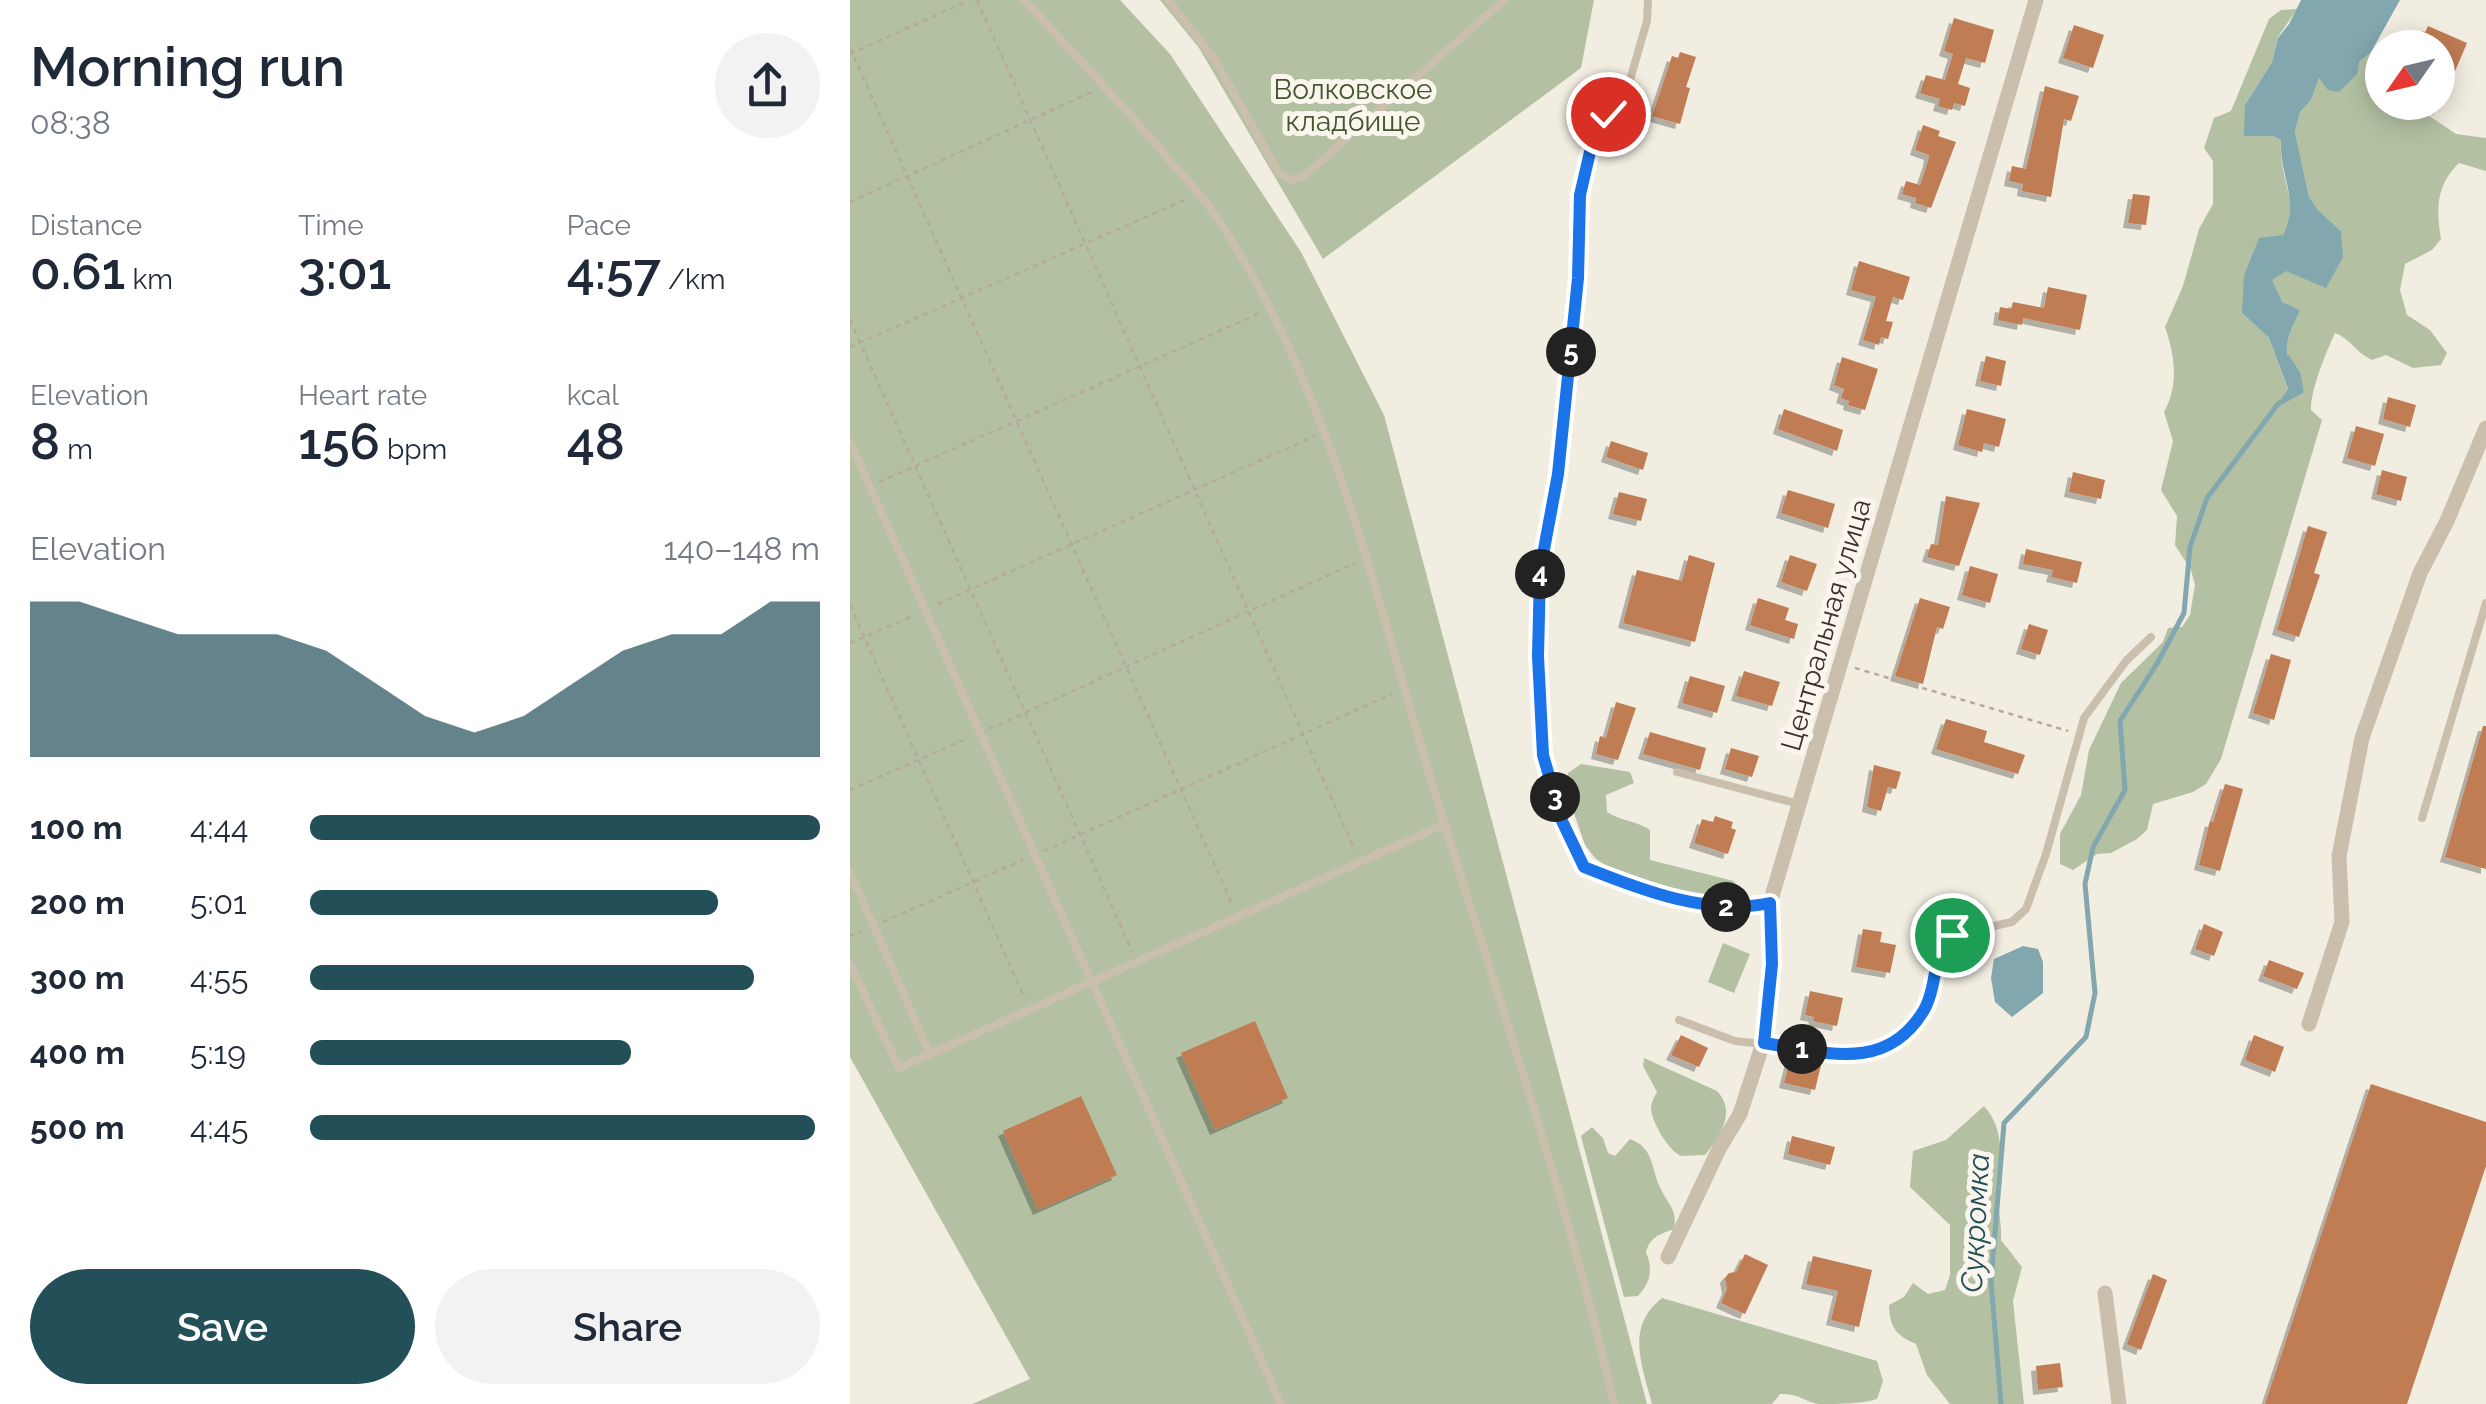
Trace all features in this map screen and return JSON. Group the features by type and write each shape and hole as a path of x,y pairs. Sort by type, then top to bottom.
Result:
{"street":[{"name":"Центральная улица","path":"1668,1257 1719,1148 1740,1114 1764,1043 1772,964 1770,903 2036,0"},
{"path":"2309,1024 2342,922 2339,856 2362,738 2420,573 2448,522 2486,428"},
{"path":"2105,1293 2119,1404"}],"lane":[{"path":"1024,0 1214,213 1270,308 1324,432 1535,1103 1594,1314 1614,1404"},
{"path":"1168,0 1215,60 1279,173 1292,180 1302,177 1504,0"},
{"path":"1648,0 1647,21 1630,80 1590,152 1580,195 1578,278 1558,474 1540,571 1538,656 1543,755 1562,821 1584,867 1632,886 1721,907 1747,908 1770,903"},
{"path":"850,442 1281,1404"},
{"path":"2422,818 2486,603"},
{"path":"1678,1020 1735,1040 1838,1054 1864,1055 1894,1043 1925,1008 1940,942 1952,935 2012,922 2026,909 2046,854 2079,734 2094,700 2126,660 2151,637"},
{"path":"1677,772 1799,804"},
{"path":"850,964 899,1068 1445,824"},
{"path":"850,872 930,1054"}],"path":[{"path":"970,0 851,52 1238,916"},
{"path":"977,0 1360,862"},
{"path":"850,202 1104,86"},
{"path":"850,348 1198,194"},
{"path":"870,486 1270,308"},
{"path":"850,320 1137,962"},
{"path":"850,643 1324,432"},
{"path":"850,790 1366,558"},
{"path":"850,605 1030,1009"},
{"path":"1840,664 2079,734"},
{"path":"850,936 1404,689"}],"green space":[{"path":"850,0 1120,0 1170,54 1301,252 1384,415 1647,1404 972,1404 1030,1379 850,1057"},
{"name":"Волковское кладбище","path":"1160,0 1594,0 1581,68 1323,259 1199,48"},
{"path":"2297,9 2278,37 2272,62 2245,105 2245,135 2281,140 2293,217 2242,313 2269,338 2288,390 2280,402 2301,391 2287,353 2299,310 2282,302 2271,280 2341,231 2309,197 2295,132 2300,112 2311,100 2319,78 2365,57 2365,120 2435,120 2456,134 2486,138 2486,171 2459,163 2451,171 2440,198 2441,239 2432,250 2405,264 2400,290 2407,315 2430,330 2447,353 2441,365 2413,368 2386,355 2372,360 2335,333 2311,402 2311,410 2322,420 2221,759 2206,784 2153,804 2147,830 2137,839 2111,853 2097,854 2073,870 2060,864 2060,834 2081,795 2089,750 2121,683 2163,642 2168,628 2182,627 2190,615 2195,585 2191,570 2175,545 2177,516 2161,490 2173,441 2164,412 2174,370 2165,327 2183,286 2199,229 2213,204 2213,161 2204,148 2214,118 2231,111 2269,19 2281,10"},
{"path":"1581,764 1630,772 1634,783 1606,795 1607,812 1650,830 1650,860 1734,881 1736,887 1726,899 1718,901 1626,880 1595,858 1585,845 1566,790 1568,773"},
{"path":"1723,943 1750,954 1734,993 1708,982"},
{"path":"1644,1058 1717,1091 1723,1099 1724,1124 1705,1155 1681,1156 1662,1135 1651,1107 1657,1092 1643,1066"},
{"path":"1984,1106 1992,1116 1999,1139 2001,1240 2022,1267 2013,1301 2024,1404 1950,1404 1927,1375 1916,1344 1892,1325 1890,1313 1889,1305 1904,1297 1913,1283 1928,1294 1945,1290 1950,1275 1950,1225 1910,1187 1913,1151 1946,1140"},
{"path":"1592,1127 1603,1138 1608,1153 1615,1156 1630,1139 1643,1147 1674,1216 1674,1229 1656,1237 1648,1247 1649,1275 1638,1296 1624,1297 1581,1136"},
{"path":"1662,1298 1877,1361 1883,1381 1877,1399 1819,1404 1780,1394 1772,1404 1652,1404 1641,1361 1640,1334 1643,1321"}],"water":[{"path":"2301,0 2400,0 2383,30 2365,30 2365,57 2359,62 2357,74 2339,92 2328,90 2319,78 2311,100 2300,112 2295,132 2309,197 2341,231 2343,257 2326,288 2286,271 2272,280 2282,302 2300,310 2287,353 2301,391 2278,404 2288,389 2269,338 2242,313 2244,276 2259,238 2283,235 2290,200 2281,140 2273,136 2244,136 2245,105 2272,62 2278,38"},
{"path":"2023,946 2038,949 2043,962 2043,993 2012,1017 1995,1002 1991,978 1994,959"}],"building":[{"path":"1954,18 1994,30 1985,63 1966,58 1958,84 1970,88 1965,106 1954,103 1952,110 1938,106 1940,99 1920,93 1926,75 1945,80 1953,54 1944,51"},
{"path":"2074,25 2104,35 2093,68 2063,58"},
{"path":"2455,38 2467,43 2455,71"},
{"path":"1680,52 1696,57 1680,124 1652,116 1672,56 1678,58"},
{"path":"2045,86 2079,96 2071,121 2064,119 2051,197 2022,191 2023,184 2009,181 2012,166 2026,169"},
{"path":"1923,125 1956,142 1931,208 1902,194 1906,181 1920,185 1928,161 1929,155 1915,150"},
{"path":"2133,194 2150,196 2146,225 2128,223"},
{"path":"1859,261 1910,277 1903,300 1893,297 1886,321 1893,322 1888,339 1881,337 1879,345 1863,340 1876,297 1851,290"},
{"path":"2048,287 2087,295 2080,330 2023,318 2022,325 1998,320 2000,307 2011,309 2013,302 2044,308"},
{"path":"1986,356 2006,361 2001,386 1980,381"},
{"path":"1842,357 1878,369 1865,410 1848,405 1849,401 1841,398 1844,389 1834,385"},
{"path":"2388,397 2416,405 2410,427 2383,419"},
{"path":"1784,409 1843,430 1837,451 1778,429"},
{"path":"1967,409 2006,419 1999,447 1984,443 1982,452 1958,445"},
{"path":"2356,426 2384,434 2375,466 2347,458"},
{"path":"1611,441 1648,453 1643,470 1606,457"},
{"path":"2382,470 2407,477 2401,501 2376,494"},
{"path":"2073,472 2105,480 2101,499 2069,492"},
{"path":"1788,490 1835,504 1828,528 1781,513"},
{"path":"1619,492 1647,499 1641,521 1613,514"},
{"path":"1946,496 1980,503 1959,566 1927,557 1931,544 1938,545"},
{"path":"2308,526 2327,532 2314,573 2320,575 2299,637 2277,630"},
{"path":"2026,549 2082,562 2077,583 2051,577 2053,570 2023,564"},
{"path":"1689,555 1715,563 1695,642 1623,623 1637,570 1682,581"},
{"path":"1790,555 1817,564 1807,591 1781,582"},
{"path":"1970,566 1998,574 1990,603 1962,595"},
{"path":"1758,598 1789,608 1785,620 1798,624 1794,639 1750,625"},
{"path":"1920,598 1950,607 1943,629 1937,627 1923,684 1895,676"},
{"path":"2029,624 2048,630 2040,655 2021,649"},
{"path":"2271,654 2291,660 2274,720 2253,713"},
{"path":"1744,671 1780,682 1772,706 1736,696"},
{"path":"1690,676 1725,686 1717,713 1682,703"},
{"path":"1616,702 1636,708 1618,760 1596,754 1600,736 1606,738"},
{"path":"1946,719 1987,731 1984,742 2025,755 2018,774 1936,749"},
{"path":"2486,726 2486,869 2445,857"},
{"path":"1650,732 1706,748 1700,770 1643,754"},
{"path":"1731,748 1759,756 1752,777 1725,769"},
{"path":"1874,765 1901,772 1896,789 1888,787 1881,811 1867,807"},
{"path":"2225,784 2243,789 2220,871 2199,865"},
{"path":"1715,816 1733,822 1731,828 1736,830 1728,854 1694,843 1702,819 1713,822"},
{"path":"2204,924 2223,932 2214,956 2195,949"},
{"path":"1863,929 1882,932 1880,942 1896,945 1890,973 1856,967"},
{"path":"2269,960 2304,973 2297,989 2263,976"},
{"path":"1810,991 1843,998 1837,1026 1813,1021 1814,1017 1805,1015"},
{"path":"1255,1021 1288,1098 1215,1130 1181,1053"},
{"path":"1681,1035 1708,1048 1699,1067 1671,1055"},
{"path":"2254,1035 2284,1047 2275,1072 2245,1060"},
{"path":"1791,1055 1822,1061 1815,1090 1784,1083"},
{"path":"2371,1084 2486,1122 2486,1166 2407,1404 2265,1404"},
{"path":"1081,1096 1117,1175 1038,1210 1003,1131"},
{"path":"1792,1136 1835,1147 1830,1165 1788,1154"},
{"path":"1745,1254 1768,1265 1745,1314 1721,1303 1727,1289 1725,1278 1736,1272"},
{"path":"1813,1256 1872,1270 1859,1327 1831,1320 1838,1291 1806,1284"},
{"path":"2153,1274 2167,1280 2141,1350 2127,1344"},
{"path":"2060,1363 2063,1387 2038,1390 2036,1366"}],"waterway":[{"name":"Сукромка","path":"2001,1404 1991,1281 2004,1123 2086,1037 2095,993 2085,884 2093,847 2125,790 2120,721 2184,613 2190,547 2207,498 2278,404 2301,391 2298,374 2288,358"}],"route":[{"path":"1608,114 1590,152 1580,195 1578,278 1558,474 1540,571 1538,656 1543,755 1562,821 1584,867 1632,886 1721,907 1747,908 1770,903 1772,964 1764,1043 1864,1055 1894,1043 1925,1008 1940,942 1952,935"}]}
